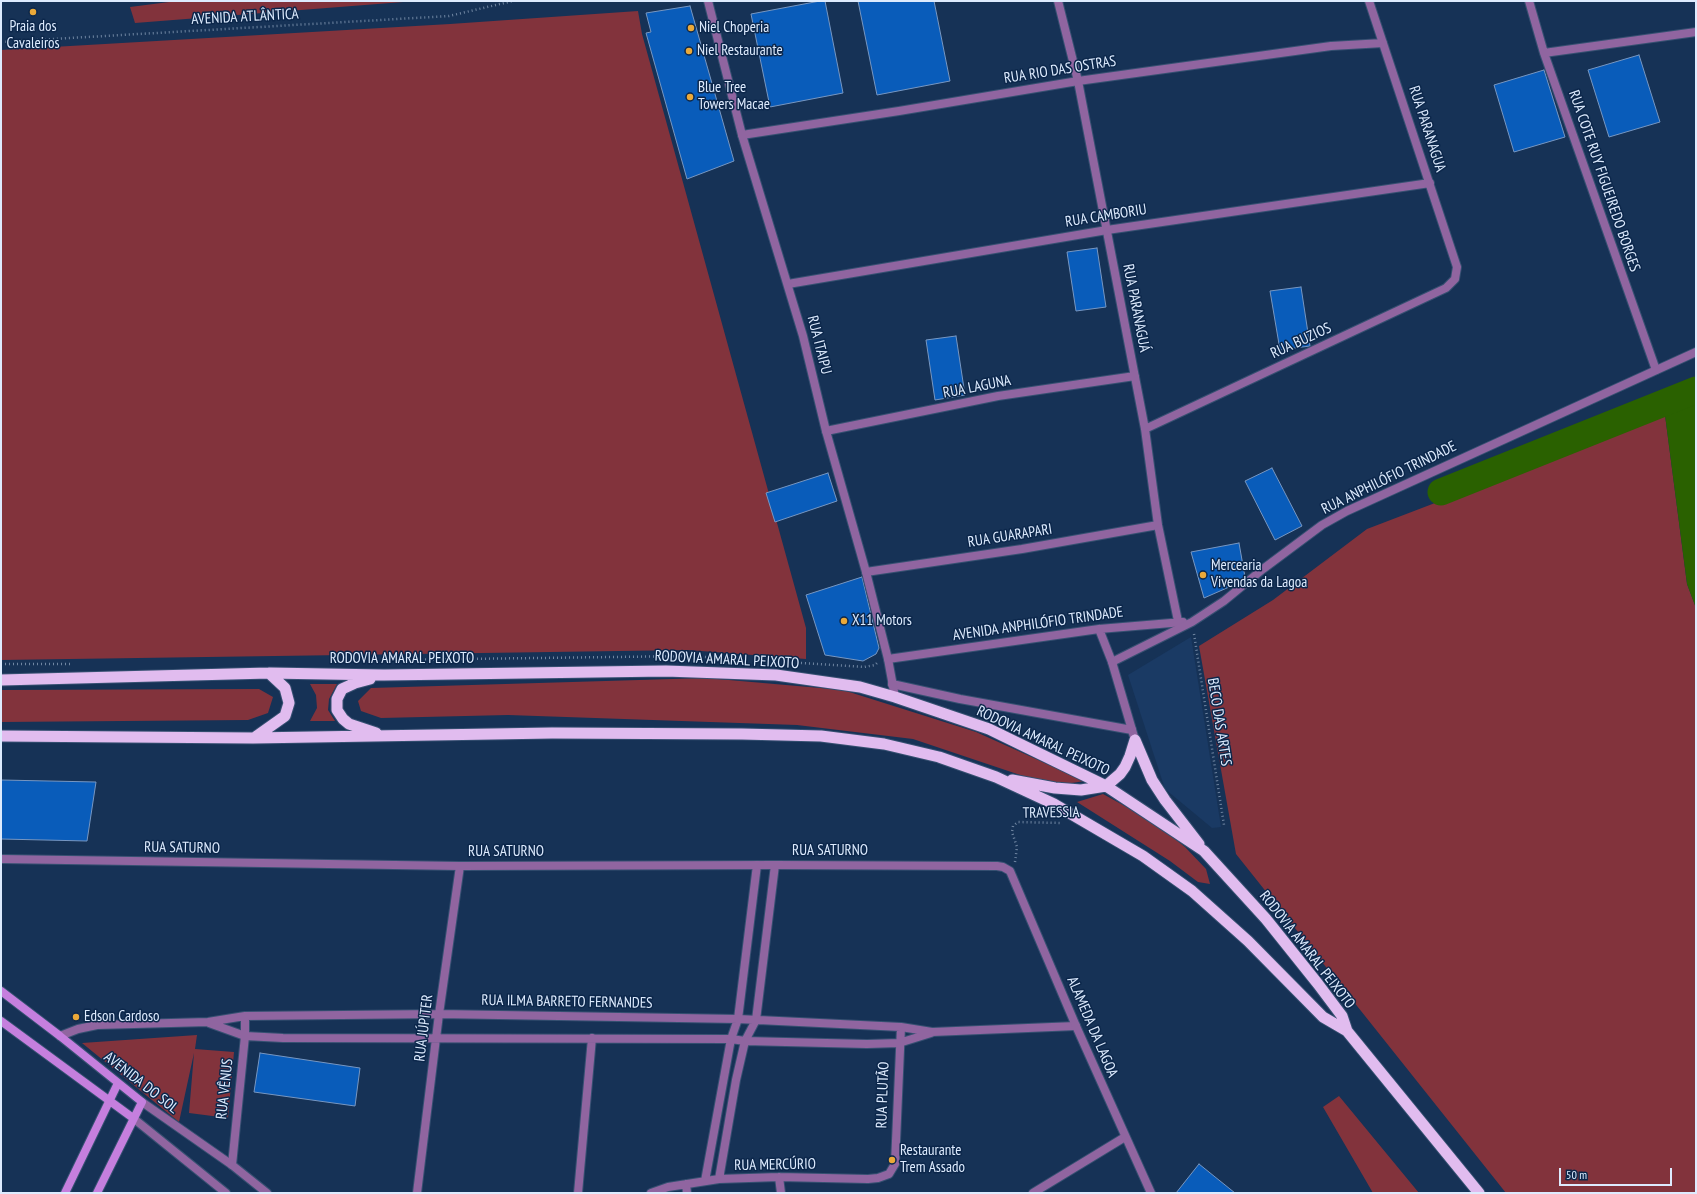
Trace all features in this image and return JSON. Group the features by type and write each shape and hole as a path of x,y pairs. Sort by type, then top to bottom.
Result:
{"highway":[{"name":"RODOVIA AMARAL PEIXOTO","path":"1,680 269,673 384,675 666,671 776,675 860,688 895,697 989,729 1106,786 1204,851 1266,919 1318,984 1342,1016 1346,1031"},
{"path":"253,738 285,716 289,703 285,688 269,673"},
{"path":"382,736 349,724 339,715 336,705 337,698 342,689 355,683 384,675"},
{"name":"RODOVIA AMARAL PEIXOTO","path":"1,736 253,738 560,733 742,734 821,736 884,744 939,757 996,777 1054,804 1084,820 1143,856 1192,892 1248,941 1323,1017 1346,1031 1479,1193"},
{"path":"996,777 1056,788 1080,790 1106,786 1120,774 1125,767 1130,756 1133,735"},
{"path":"1133,735 1152,780 1165,800 1204,851"}],"main road":[{"name":"AVENIDA DO SOL","path":"1,992 60,1036 142,1102"},
{"path":"1,1021 133,1118"},
{"path":"65,1193 118,1083"},
{"path":"97,1193 142,1102"}],"street":[{"name":"RUA ITAIPU","path":"708,1 742,135 803,336 826,431 866,572 888,659 895,697"},
{"name":"RUA PARANAGUÁ","path":"1058,1 1078,81 1107,230 1145,429 1158,525 1178,621"},
{"name":"RUA PARANAGUA","path":"1368,1 1457,267"},
{"name":"RUA COTE RUY FIGUEIREDO BORGES","path":"1529,1 1544,53 1656,370"},
{"path":"1544,53 1696,32"},
{"name":"RUA RIO DAS OSTRAS","path":"742,135 899,111 1078,81 1309,49 1383,43"},
{"name":"RUA CAMBORIU","path":"788,284 1107,230 1430,183"},
{"name":"RUA BUZIOS","path":"1145,429 1446,288 1455,279 1457,267"},
{"name":"RUA ANPHILÓFIO TRINDADE","path":"1112,662 1192,626 1263,569 1322,525 1347,511 1696,352"},
{"name":"RUA LAGUNA","path":"826,431 998,396 1135,376"},
{"name":"RUA GUARAPARI","path":"866,572 1158,525"},
{"name":"AVENIDA ANPHILÓFIO TRINDADE","path":"888,659 1099,629 1178,621 1192,626"},
{"path":"892,684 1133,735 1112,662 1099,629"},
{"name":"RUA SATURNO","path":"1,859 460,866 775,865 997,866 1012,868"},
{"path":"705,1181 731,1039 738,1019 757,865"},
{"path":"719,1180 736,1080 745,1041 756,1020 775,865"},
{"name":"RUA JÚPITER","path":"417,1193 439,1014 460,866"},
{"name":"ALAMEDA DA LAGOA","path":"1012,868 1076,1026 1151,1193"},
{"name":"RUA ILMA BARRETO FERNANDES","path":"60,1036 78,1029 96,1025 208,1022 245,1016 439,1014 738,1019 901,1027 932,1032 1076,1026"},
{"name":"RUA VÊNUS","path":"232,1165 245,1036 245,1016"},
{"path":"208,1022 245,1036 283,1038 731,1039 745,1041 900,1043 932,1032"},
{"name":"RUA PLUTÃO","path":"895,1164 901,1027"},
{"path":"578,1193 592,1038"},
{"name":"AVENIDA DO SOL","path":"142,1102 232,1165 266,1193"},
{"path":"133,1118 226,1193"},
{"path":"1033,1193 1125,1137"},
{"name":"RUA MERCÚRIO","path":"651,1193 686,1184 719,1180 778,1177 878,1178 888,1174 895,1164"},
{"path":"778,1177 781,1193"},
{"path":"686,1184 687,1193"}],"path":[{"name":"AVENIDA ATLÂNTICA","path":"1,42 449,16 513,1"},
{"path":"1192,626 1224,825"},
{"path":"383,660 689,656 743,659"},
{"path":"781,662 864,667 875,666 879,660"},
{"path":"1,664 79,664"},
{"name":"TRAVESSIA","path":"1012,868 1016,859 1017,847 1012,832 1013,826 1018,822 1068,823"}],"shaded area":[{"path":"177,1 416,1 135,23 130,7"},
{"path":"638,11 642,34 806,628 806,659 688,650 1,660 1,50 450,24"},
{"path":"1696,404 1696,608 1687,584 1665,415"},
{"path":"1665,415 1687,584 1696,608 1696,1193 1506,1193 1236,854 1199,646 1273,600 1367,529"},
{"path":"1191,637 1221,827 1212,828 1165,789 1128,675"},
{"path":"706,678 843,690 976,732 1085,781 1065,784 1035,780 913,739 797,725 508,715 381,718 361,711 358,701 371,688"},
{"path":"310,684 337,684 329,699 328,710 335,721 310,721 317,708 316,695"},
{"path":"259,689 273,697 268,713 248,720 1,722 1,690"},
{"path":"1103,794 1152,821 1185,847 1206,869 1210,884 1198,882 1170,861 1077,802"},
{"path":"197,1035 195,1049 234,1052 228,1118 189,1113 194,1053 179,1122 82,1043"},
{"path":"1339,1096 1419,1193 1373,1193 1323,1107"}],"building":[{"path":"825,1 843,93 770,107 751,14"},
{"path":"858,1 934,1 950,81 877,95"},
{"name":"Blue Tree Towers Macae","path":"690,6 734,161 687,179 646,33 651,32 646,13"},
{"path":"1639,55 1660,122 1609,137 1588,70"},
{"path":"1544,70 1565,137 1514,152 1494,85"},
{"path":"1097,248 1106,307 1076,311 1067,252"},
{"path":"1301,287 1310,346 1280,350 1270,291"},
{"path":"956,336 965,395 935,400 926,340"},
{"path":"1272,468 1302,526 1275,540 1245,481"},
{"path":"828,473 837,501 775,522 766,493"},
{"path":"1239,543 1245,577 1236,584 1204,598 1191,552"},
{"name":"X11 Motors","path":"862,577 879,648 876,654 863,661 825,655 806,595"},
{"path":"1,780 96,782 87,841 1,839"},
{"path":"260,1053 360,1068 355,1106 254,1092"},
{"path":"1199,1164 1235,1193 1176,1193"}],"waterway":[{"path":"1441,492 1696,390"}],"place":[{"name":"Praia dos Cavaleiros","path":"33,12"},
{"name":"Niel Choperia","path":"691,28"},
{"name":"Niel Restaurante","path":"689,51"},
{"name":"Blue Tree Towers Macae","path":"690,97"},
{"name":"Mercearia Vivendas da Lagoa","path":"1203,575"},
{"name":"X11 Motors","path":"844,621"},
{"name":"Edson Cardoso","path":"76,1017"},
{"name":"Restaurante Trem Assado","path":"892,1160"}]}
